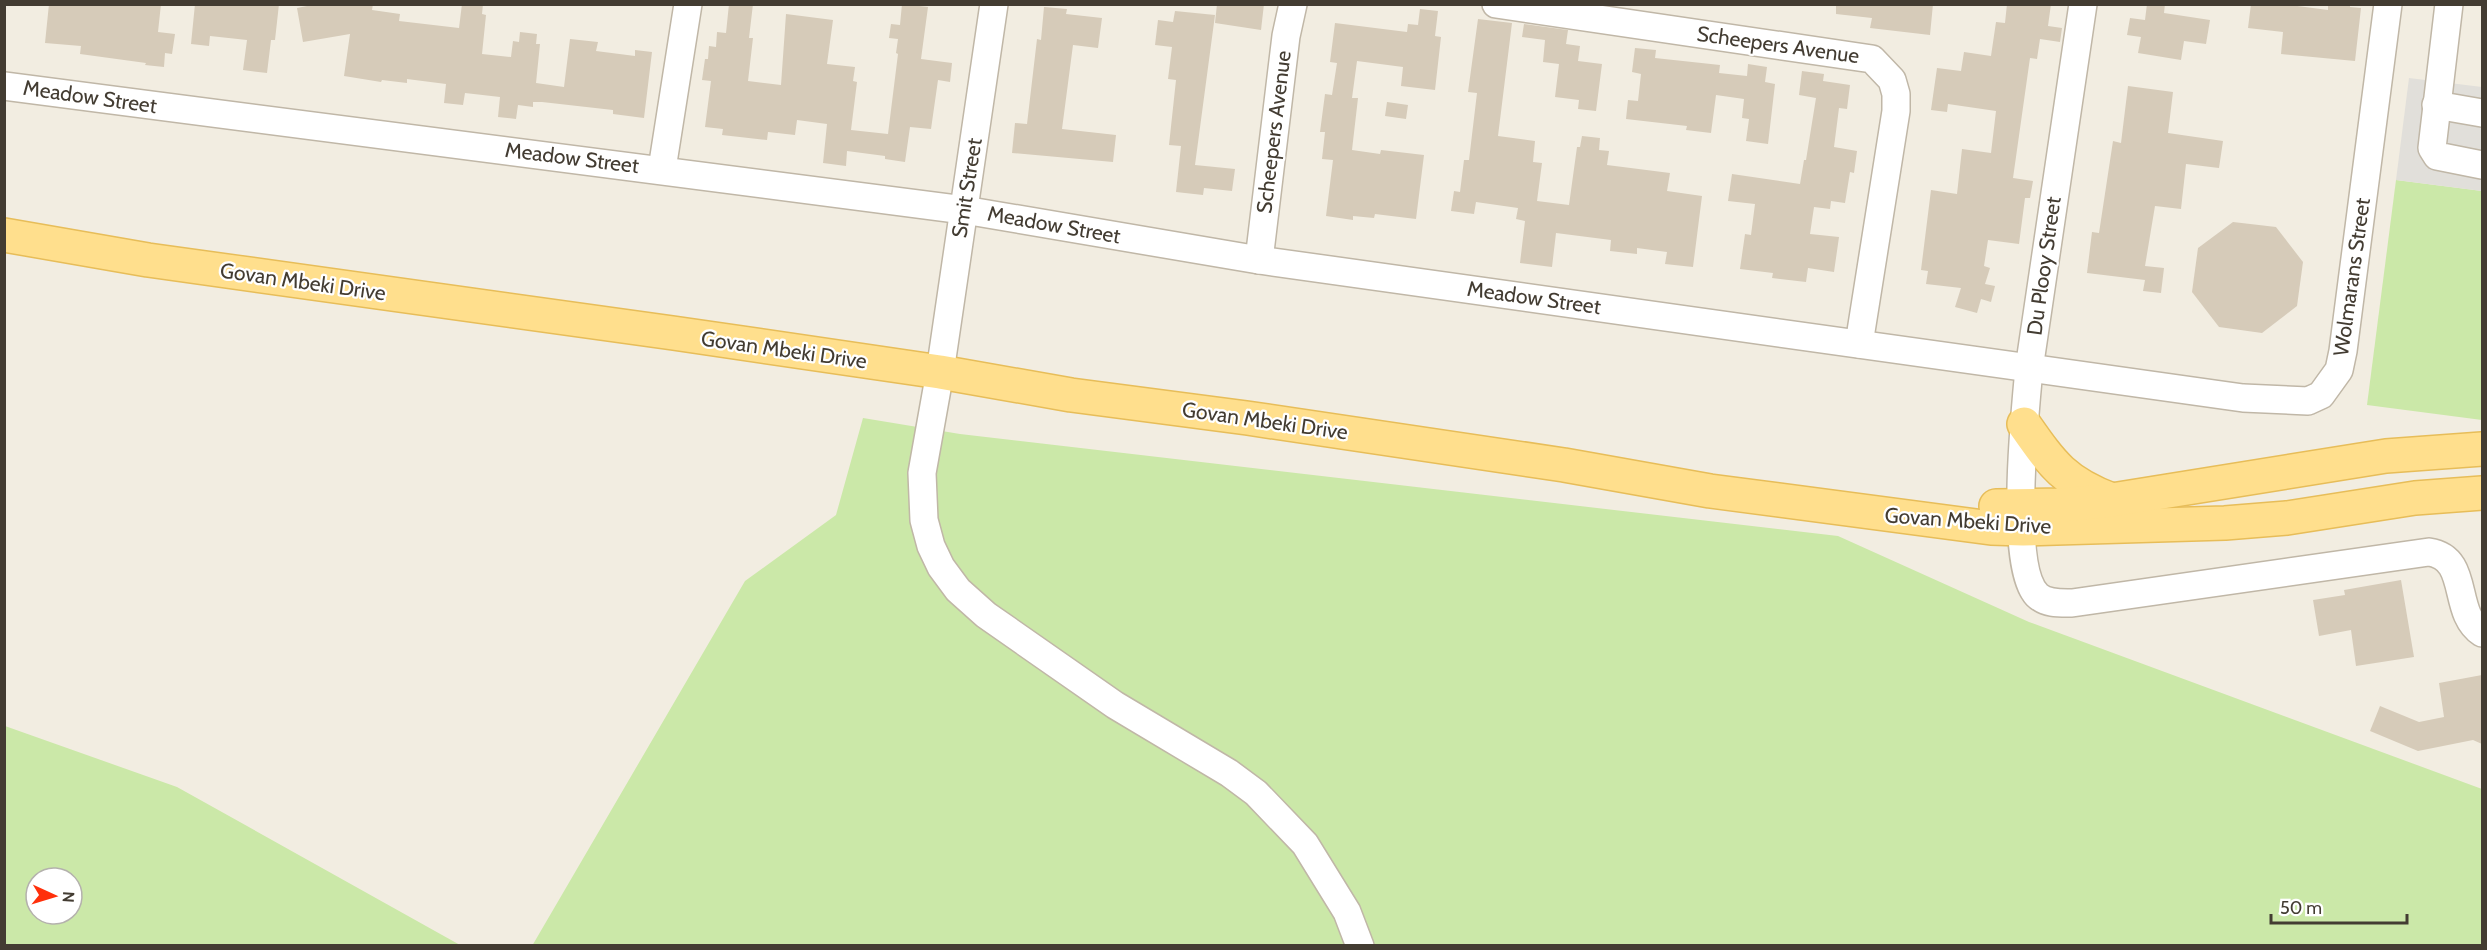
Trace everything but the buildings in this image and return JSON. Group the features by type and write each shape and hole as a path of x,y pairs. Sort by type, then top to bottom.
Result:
{"main road":[{"name":"Govan Mbeki Drive","path":"4,235 148,260 940,372 1071,395 1564,465 1722,493 1863,513 2225,523 2287,518 2415,498 2482,493"},
{"path":"2024,424 2056,468 2089,491 2112,500"},
{"name":"Govan Mbeki Drive","path":"2022,518 2112,500 2386,456 2482,449"}],"street":[{"path":"662,169 688,4"},
{"name":"Smit Street","path":"994,4 940,372 922,473 922,496 931,546 941,567 958,590 986,615 1116,705 1229,773 1256,793 1305,843 1347,912 1360,945"},
{"name":"Scheepers Avenue","path":"1259,260 1286,36 1293,4"},
{"name":"Scheepers Avenue","path":"1496,4 1872,59 1885,69 1892,80 1896,94 1894,133 1859,344"},
{"name":"Du Plooy Street","path":"2083,4 2029,369 2024,424 2022,518 2025,562 2030,585 2038,596 2046,601 2060,603 2414,552 2436,553 2447,560 2454,571 2461,587 2465,613 2472,627 2482,633"},
{"name":"Wolmarans Street","path":"2029,369 2284,401 2308,401 2321,395 2339,370 2343,351 2388,4"},
{"path":"2450,4 2436,105 2433,153 2443,158 2482,165"},
{"name":"Meadow Street","path":"4,86 662,169 964,210 1259,260 2029,369"},
{"path":"2436,105 2482,113"}],"green space":[{"path":"2396,180 2482,191 2482,420 2367,405"},
{"path":"863,418 960,434 1838,536 2029,622 2482,789 2482,945 532,946 745,581 836,515"},
{"path":"5,726 177,787 460,945 5,945"}],"shaded area":[{"path":"2409,78 2482,87 2482,191 2396,180"}]}
